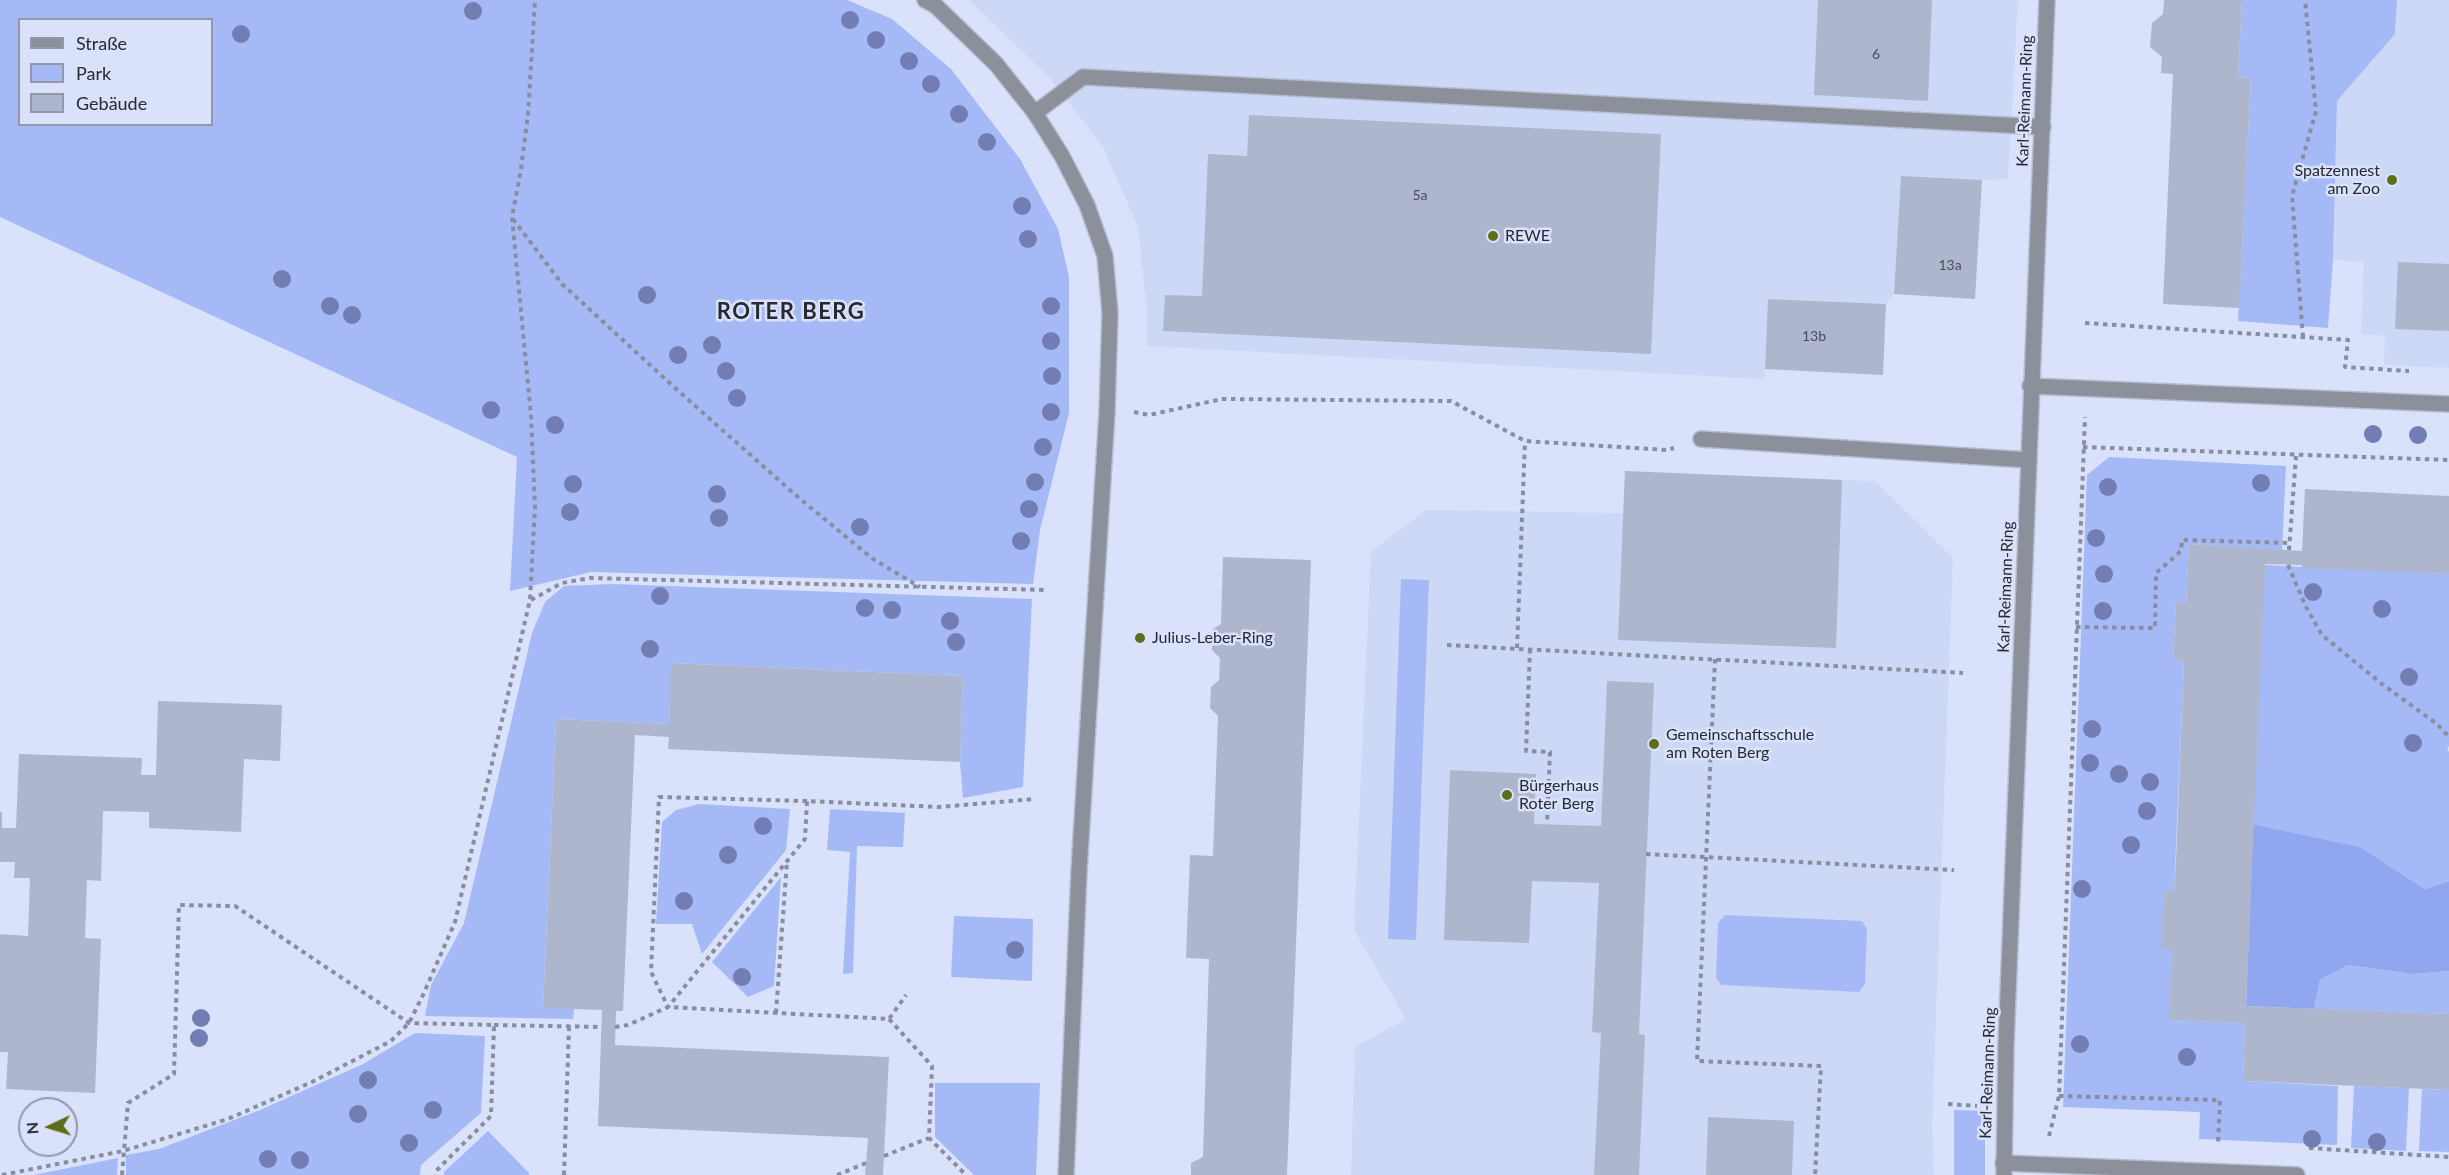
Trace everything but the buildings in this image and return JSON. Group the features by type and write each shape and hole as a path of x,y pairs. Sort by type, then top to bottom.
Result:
{"street":[{"path":"925,0 936,6 996,64 1035,113 1062,156 1087,205 1105,256 1110,313 1107,412 1080,860 1066,1175"},
{"name":"Karl-Reimann-Ring","path":"2004,1169 2030,386 2047,0"},
{"path":"1035,113 1083,78 2043,128"},
{"path":"2030,386 2449,405"},
{"path":"1701,439 2029,460"},
{"path":"2004,1169 2041,1164 2297,1175"}],"path":[{"path":"2,1175 123,1151 228,1119 312,1082 391,1041 409,1023 455,922 530,600 535,507 531,417 512,217 528,114 535,0"},
{"path":"2303,337 2292,196 2316,111 2306,0"},
{"path":"512,217 562,284 675,388 799,498 873,559 920,587"},
{"path":"2085,323 2348,340 2345,367 2414,371"},
{"path":"2041,1164 2059,1096 2087,389"},
{"path":"1133,412 1149,415 1222,399 1451,401 1525,441 1667,450 1701,439"},
{"path":"1517,648 1525,441"},
{"path":"2083,447 2449,460"},
{"path":"2289,550 2296,456"},
{"path":"2076,627 2155,628 2156,573 2181,551 2182,540 2289,543"},
{"path":"2288,565 2306,607 2322,635 2382,684 2437,724 2449,737"},
{"path":"530,600 562,583 590,578 1046,590"},
{"path":"1447,645 1964,673"},
{"path":"1530,649 1526,751 1550,752 1547,824"},
{"path":"1715,659 1697,1061 1821,1066 1815,1175"},
{"path":"668,1007 651,972 659,796 939,807 1034,799"},
{"path":"615,1027 628,1025 668,1007 805,839 807,801"},
{"path":"1646,854 1954,870"},
{"path":"776,1013 787,861"},
{"path":"122,1175 128,1103 174,1074 179,905 236,906 409,1023 602,1027"},
{"path":"889,1019 906,994"},
{"path":"668,1007 889,1019 932,1066 929,1138 966,1175"},
{"path":"435,1175 436,1171 491,1116 494,1025"},
{"path":"564,1175 568,1026"},
{"path":"2059,1096 2220,1100 2218,1143 2230,1143"},
{"path":"884,1156 929,1138"},
{"path":"2299,1148 2449,1157"},
{"path":"837,1175 866,1163"}],"shaded area":[{"path":"969,0 2018,0 2008,179 1901,176 1894,294 1886,304 1769,299 1764,379 1147,346 1147,313 1138,227 1103,147 1049,77"},
{"name":"Spatzennest am Zoo","path":"2397,0 2449,0 2449,368 2384,365 2385,336 2361,334 2364,262 2333,260 2337,101 2395,34"},
{"name":"Gemeinschaftsschule am Roten Berg","path":"1625,471 1875,481 1953,558 1932,1125 1934,1175 1351,1175 1355,1047 1406,1019 1354,930 1371,551 1426,510 1623,513"},
{"path":"2253,824 2360,847 2425,889 2449,881 2449,971 2413,974 2348,965 2320,980 2314,1009 2246,1006"}],"green space":[{"path":"0,0 847,0 892,19 951,69 1020,159 1058,229 1069,277 1069,413 1040,530 1033,584 591,572 510,591 517,457 0,217"},
{"path":"2242,0 2397,0 2395,34 2337,101 2333,260 2328,328 2238,321 2251,78 2238,77"},
{"path":"2109,457 2286,466 2282,550 2189,544 2186,603 2176,603 2173,660 2184,661 2174,892 2164,891 2162,949 2172,949 2170,1020 2245,1023 2243,1081 2338,1086 2337,1145 2199,1139 2200,1112 2063,1107 2087,475"},
{"path":"2264,565 2449,574 2449,746 2447,749 2449,752 2449,881 2425,889 2360,847 2253,824"},
{"path":"1401,579 1429,580 1416,940 1388,939"},
{"path":"613,584 1032,599 1023,787 963,798 960,762 963,676 672,663 669,724 556,719 543,1007 574,1009 573,1019 425,1016 431,985 464,923 532,633 545,602 564,586"},
{"path":"699,804 790,809 786,850 702,954 692,924 656,924 662,822 676,810"},
{"path":"830,809 905,813 903,847 857,846 853,973 843,974 850,852 827,850"},
{"path":"781,877 774,986 748,997 712,962"},
{"path":"1725,915 1862,921 1867,929 1865,984 1859,992 1721,985 1716,978 1718,923"},
{"path":"954,916 1033,919 1032,981 951,977"},
{"path":"2348,965 2413,974 2449,971 2449,1014 2314,1009 2320,980"},
{"path":"415,1033 485,1036 481,1113 421,1165 420,1175 126,1175 126,1155 159,1149 260,1110 363,1064"},
{"path":"935,1083 1040,1083 1036,1175 974,1175 935,1137"},
{"path":"2354,1086 2409,1088 2406,1151 2351,1148"},
{"path":"2422,1089 2449,1090 2449,1152 2419,1151"},
{"path":"1954,1110 1985,1111 1985,1175 1954,1175"},
{"path":"488,1131 529,1175 444,1175 444,1172"},
{"path":"118,1158 117,1175 33,1175"}],"place":[{"name":"Spatzennest am Zoo","path":"2392,180"},
{"name":"REWE","path":"1493,236"},
{"name":"Julius-Leber-Ring","path":"1140,638"},
{"name":"Gemeinschaftsschule am Roten Berg","path":"1654,744"},
{"name":"Bürgerhaus Roter Berg","path":"1507,795"}],"district":[{"name":"ROTER BERG","path":"791,312"}]}
